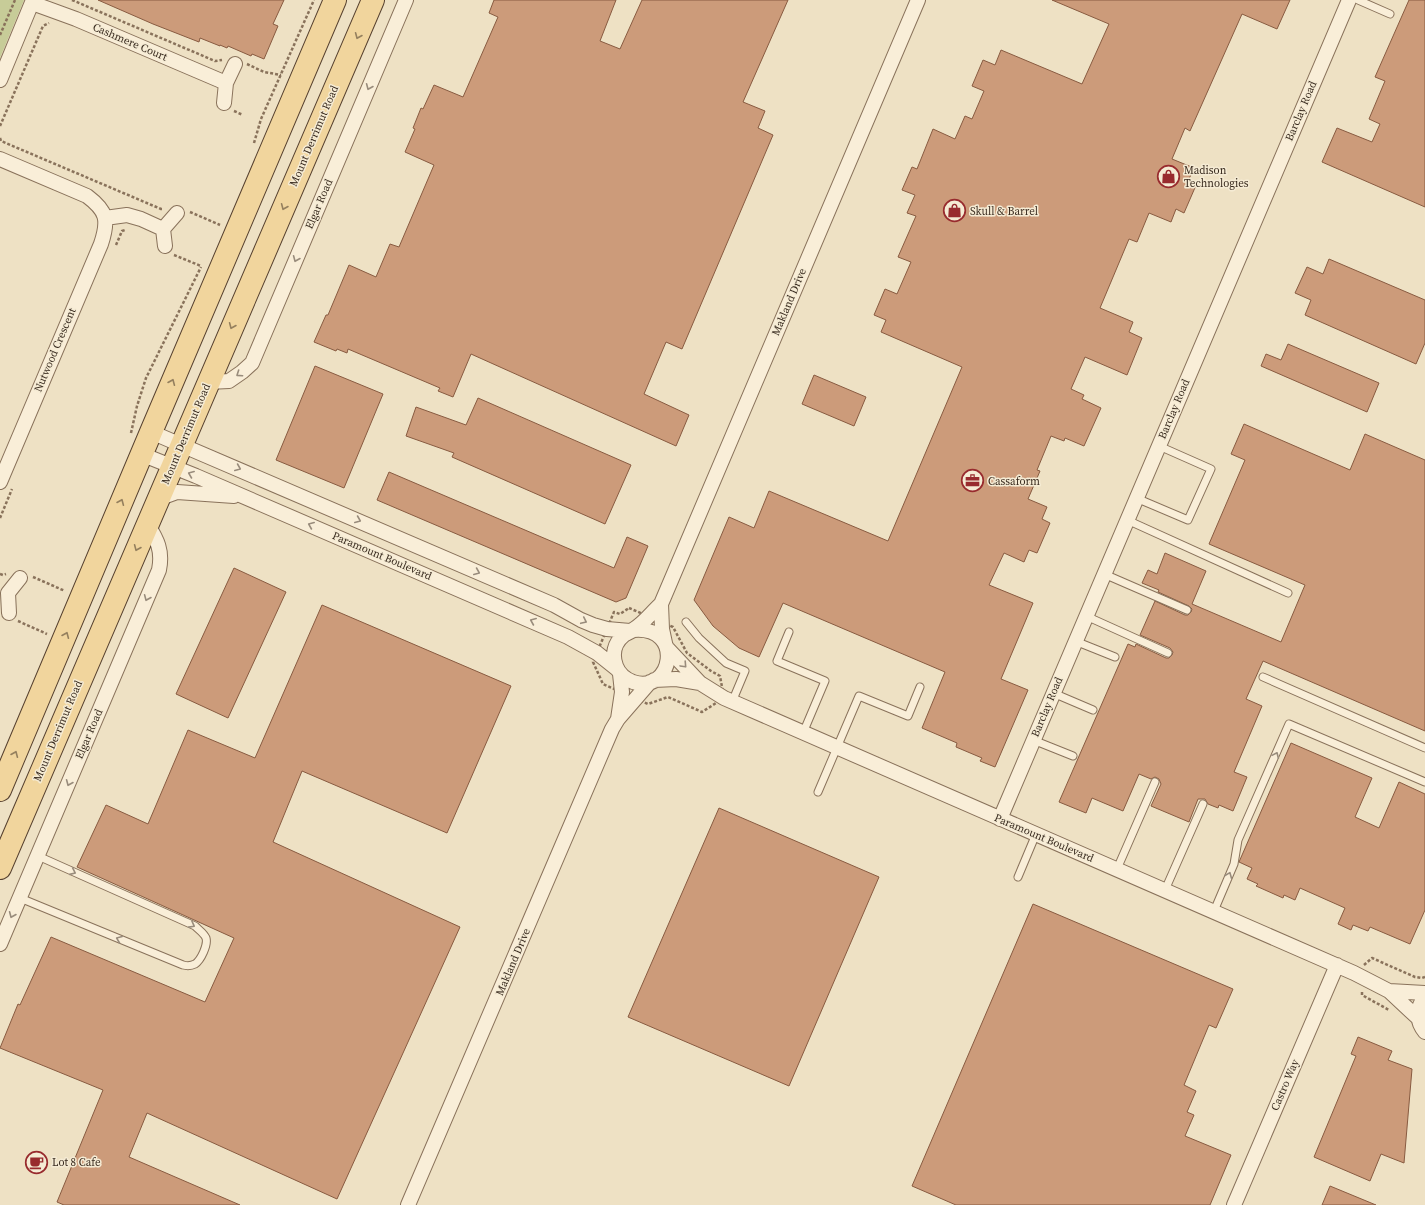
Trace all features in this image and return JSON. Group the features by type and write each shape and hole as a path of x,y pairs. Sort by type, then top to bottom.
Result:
{"main road":[{"path":"0,790 141,454 336,0"},
{"name":"Mount Derrimut Road","path":"0,868 373,0"}],"street":[{"name":"Elgar Road","path":"208,382 229,381 252,363 406,0"},
{"name":"Makland Drive","path":"632,630 661,604 918,0"},
{"name":"Barclay Road","path":"1000,818 1349,0"},
{"path":"0,80 33,1"},
{"name":"Cashmere Court","path":"33,1 226,83"},
{"path":"227,106 226,83 235,62"},
{"path":"0,159 87,196 99,205 105,218 127,215 141,219 163,229"},
{"path":"163,229 178,211"},
{"name":"Nutwood Crescent","path":"6,486 101,244 106,230 105,218"},
{"path":"163,229 167,249"},
{"name":"Paramount Boulevard","path":"151,432 182,444 554,605 581,620 607,629 632,630"},
{"name":"Paramount Boulevard","path":"141,454 246,497 568,637 597,653 619,671"},
{"path":"158,499 177,492 246,497"},
{"name":"Elgar Road","path":"0,944 159,570 161,560 160,549 147,523"},
{"path":"13,617 4,592 26,577"},
{"name":"Makland Drive","path":"661,604 662,629 666,646"},
{"path":"643,629 652,631 659,636 666,646 668,658 666,667 662,675 652,681 642,683 626,679 619,671 614,661 614,652 617,644 622,636 632,630 643,629"},
{"name":"Paramount Boulevard","path":"666,646 700,683 732,702 1337,965 1389,991 1418,1018"},
{"name":"Makland Drive","path":"618,719 622,692 619,671"},
{"name":"Paramount Boulevard","path":"652,681 676,679 700,683"},
{"name":"Makland Drive","path":"408,1205 607,740 618,719 652,681"},
{"name":"Castro Way","path":"1234,1205 1337,965"},
{"name":"Paramount Boulevard","path":"1389,991 1425,993"},
{"path":"1425,997 1420,1004 1418,1018 1421,1027 1425,1032"}],"lane":[{"path":"1358,0 1390,14"},
{"path":"1136,498 1188,520 1210,469 1159,446"},
{"path":"1127,520 1288,593"},
{"path":"1104,574 1187,610"},
{"path":"1086,616 1168,652"},
{"path":"686,622 699,638 726,663 744,671 732,702"},
{"path":"789,632 777,661 825,681 803,733"},
{"path":"1075,641 1115,657"},
{"path":"1263,677 1425,748"},
{"path":"818,792 859,696 908,716 920,687"},
{"path":"1054,693 1093,710"},
{"path":"1214,911 1234,864 1238,840 1289,724 1425,782"},
{"path":"1034,740 1073,756"},
{"path":"1117,869 1155,782"},
{"path":"1165,890 1203,804"},
{"path":"1018,877 1036,834"},
{"path":"20,898 183,965 188,966 195,964 199,960 205,947 206,939 202,932 195,926 38,856"}],"path":[{"path":"0,35 15,0"},
{"path":"72,0 215,61 235,62 264,72 281,75"},
{"path":"0,126 43,26 52,22"},
{"path":"227,106 243,115"},
{"path":"0,138 1,141 161,209 178,211 221,226"},
{"path":"116,245 122,231 127,229"},
{"path":"167,249 202,266"},
{"path":"0,518 6,486"},
{"path":"26,577 66,591"},
{"path":"13,617 47,634"},
{"path":"1372,958 1415,977 1425,977"},
{"path":"1362,995 1394,1013"}],"green space":[{"path":"0,0 24,0 0,58"}],"building":[{"path":"98,0 284,0 273,24 278,26 264,59 252,54 251,56 228,46 227,48 220,46 200,38 199,42"},
{"path":"494,0 616,0 600,41 620,49 642,0 788,0 743,102 765,111 758,128 773,135 682,349 666,342 644,394 689,415 676,446 471,354 453,397 438,391 440,388 348,349 347,353 337,349 336,351 314,342 326,315 328,315 349,265 376,277 390,244 399,247 434,165 405,152 415,129 413,128 421,108 423,109 434,85 463,97 498,17 489,13"},
{"path":"1052,0 1290,0 1277,29 1242,14 1190,131 1185,128 1172,159 1194,168 1189,179 1197,183 1184,213 1176,209 1171,222 1149,213 1137,242 1129,239 1100,308 1133,322 1129,332 1142,338 1127,375 1085,357 1071,389 1084,395 1082,399 1101,408 1084,446 1065,438 1064,441 1051,436 1037,470 1040,471 1028,499 1047,507 1042,519 1050,523 1037,553 1029,550 1024,562 1004,553 989,585 1033,603 1001,679 1028,690 995,767 980,761 982,758 956,747 957,743 922,728 945,672 783,603 759,657 739,648 713,626 694,600 729,517 754,528 769,491 888,541 962,367 881,332 886,320 874,315 885,289 897,294 911,262 898,257 916,216 907,213 915,195 902,190 912,167 917,169 933,129 955,139 965,116 972,119 984,91 972,86 983,60 995,65 1001,50 1082,84 1109,24"},
{"path":"1409,0 1425,0 1425,207 1322,162 1337,128 1372,142 1380,124 1369,119 1385,81 1375,77"},
{"path":"1329,259 1425,300 1425,343 1416,364 1305,315 1311,300 1295,293 1307,267 1323,274"},
{"path":"1288,344 1379,383 1367,412 1261,366 1266,354 1281,360"},
{"path":"315,366 383,394 344,488 276,460"},
{"path":"814,375 866,397 854,426 802,404"},
{"path":"478,398 631,465 605,524 452,457 454,453 406,436 416,407 466,425"},
{"path":"1244,424 1350,470 1365,434 1425,460 1425,731 1263,661 1246,699 1262,706 1234,772 1247,777 1233,811 1219,805 1218,808 1208,804 1205,799 1198,799 1189,822 1151,806 1161,784 1159,779 1155,777 1151,779 1139,774 1123,811 1092,798 1086,813 1059,802 1128,644 1135,647 1136,644 1166,658 1169,658 1172,655 1173,652 1170,648 1140,635 1155,601 1185,615 1188,615 1191,612 1192,609 1189,606 1142,583 1148,570 1157,574 1165,553 1206,571 1192,604 1281,642 1305,585 1209,544 1245,460 1231,454"},
{"path":"389,472 614,568 627,537 648,546 626,598 616,602 377,500"},
{"path":"234,568 286,592 228,718 176,694"},
{"path":"322,605 511,686 447,833 302,771 273,842 460,927 337,1199 147,1113 129,1157 240,1205 64,1205 57,1202 103,1090 0,1048 18,1004 20,1005 51,937 205,1002 234,938 77,867 106,805 148,824 188,730 255,758"},
{"path":"1291,743 1372,778 1355,817 1379,828 1399,782 1425,794 1425,910 1410,944 1370,927 1368,931 1353,925 1351,930 1338,924 1345,908 1300,888 1295,900 1284,895 1283,898 1256,886 1258,884 1247,879 1252,868 1239,862"},
{"path":"719,808 879,877 789,1086 628,1017"},
{"path":"1033,904 1233,989 1216,1028 1209,1025 1184,1085 1196,1091 1187,1112 1194,1115 1185,1136 1231,1155 1210,1205 956,1205 912,1186"},
{"path":"1358,1037 1392,1051 1388,1060 1412,1069 1404,1163 1381,1154 1370,1181 1314,1157 1356,1056 1351,1054"},
{"path":"1330,1186 1376,1205 1322,1205"}],"place":[{"name":"Madison Technologies","path":"1168,176"},
{"name":"Skull & Barrel","path":"955,211"},
{"name":"Cassaform","path":"972,481"},
{"name":"Lot 8 Cafe","path":"36,1162"}]}
